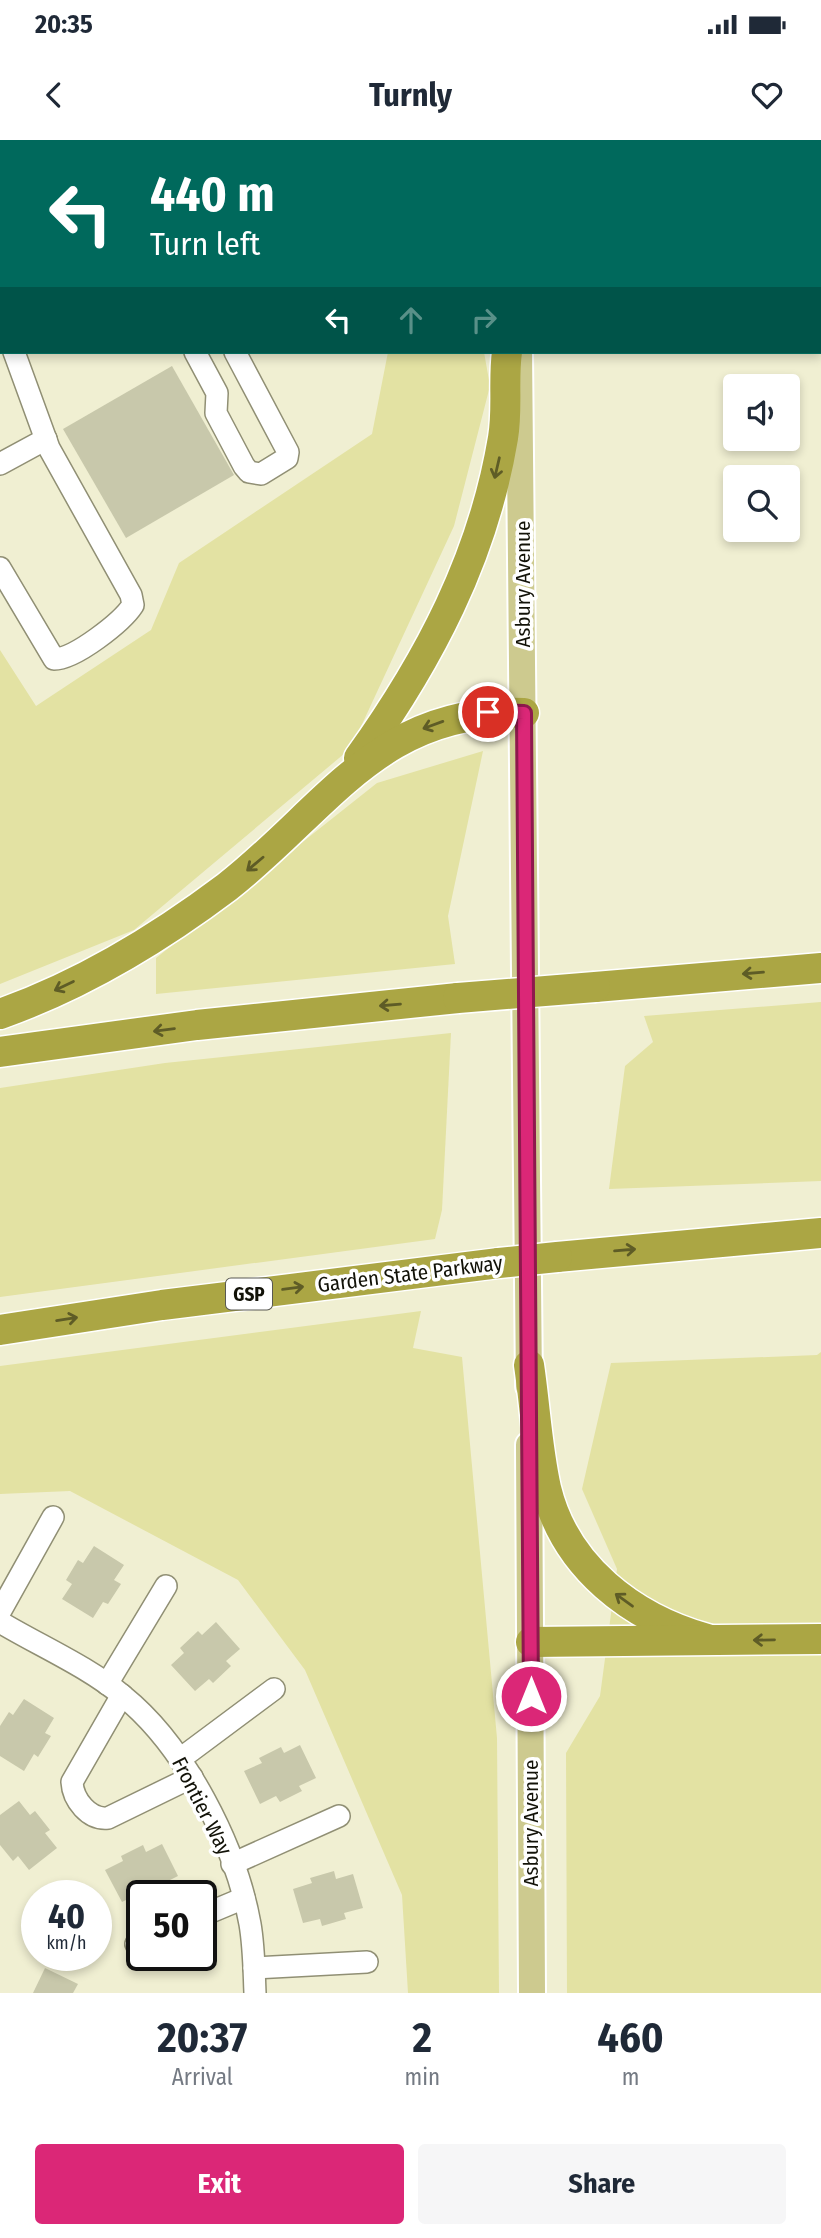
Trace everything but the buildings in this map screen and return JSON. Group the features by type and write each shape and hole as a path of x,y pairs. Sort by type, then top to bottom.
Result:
{"highway":[{"path":"347,776 411,682 461,585 487,507 504,435 507,354"},
{"path":"0,1014 103,967 174,924 252,867 347,776 380,751 432,725 488,712 524,713"},
{"path":"0,1052 185,1027 458,998 821,968"},
{"name":"Garden State Parkway","path":"0,1330 162,1305 557,1256 821,1233"},
{"path":"733,1240 821,1249"},
{"path":"529,1365 546,1486 555,1516 572,1546 596,1577 627,1604 663,1625 707,1639"},
{"path":"531,1642 821,1639"}],"main road":[{"name":"Asbury Avenue","path":"519,354 524,713 532,1993"}],"street":[{"path":"0,568 54,659 62,659 92,641 126,616 133,605 46,439 14,354"},
{"path":"196,354 217,393 216,413 233,445 249,472 261,474 287,458 288,452 236,354"},
{"path":"0,464 46,439"},
{"path":"0,1612 53,1517"},
{"path":"166,1586 72,1783 86,1810 93,1816 108,1818 186,1768 274,1689"},
{"name":"Frontier Way","path":"0,1622 115,1689 149,1721 186,1768 232,1864 244,1898 254,1968 254,1993"},
{"path":"232,1864 339,1816"},
{"path":"217,1909 244,1898"},
{"path":"254,1968 368,1962"}],"shaded area":[{"path":"388,354 484,354 490,386 454,526 351,748 134,930 0,984 0,650 36,706 151,630 179,563 372,434"},
{"path":"483,751 448,916 455,964 156,994 156,958 377,783"},
{"path":"821,1002 821,1181 609,1189 625,1066 653,1042 644,1016"},
{"path":"451,1033 442,1210 435,1239 0,1297 0,1088 165,1063"},
{"path":"421,1311 413,1348 462,1357 497,1738 499,1993 408,1993 402,1895 305,1670 238,1580 70,1491 0,1494 0,1366"},
{"path":"821,1352 821,1993 567,1993 566,1753 600,1696 617,1569 582,1489 611,1363 817,1355"}],"route":[{"path":"488,712 524,713 531,1696"}]}
